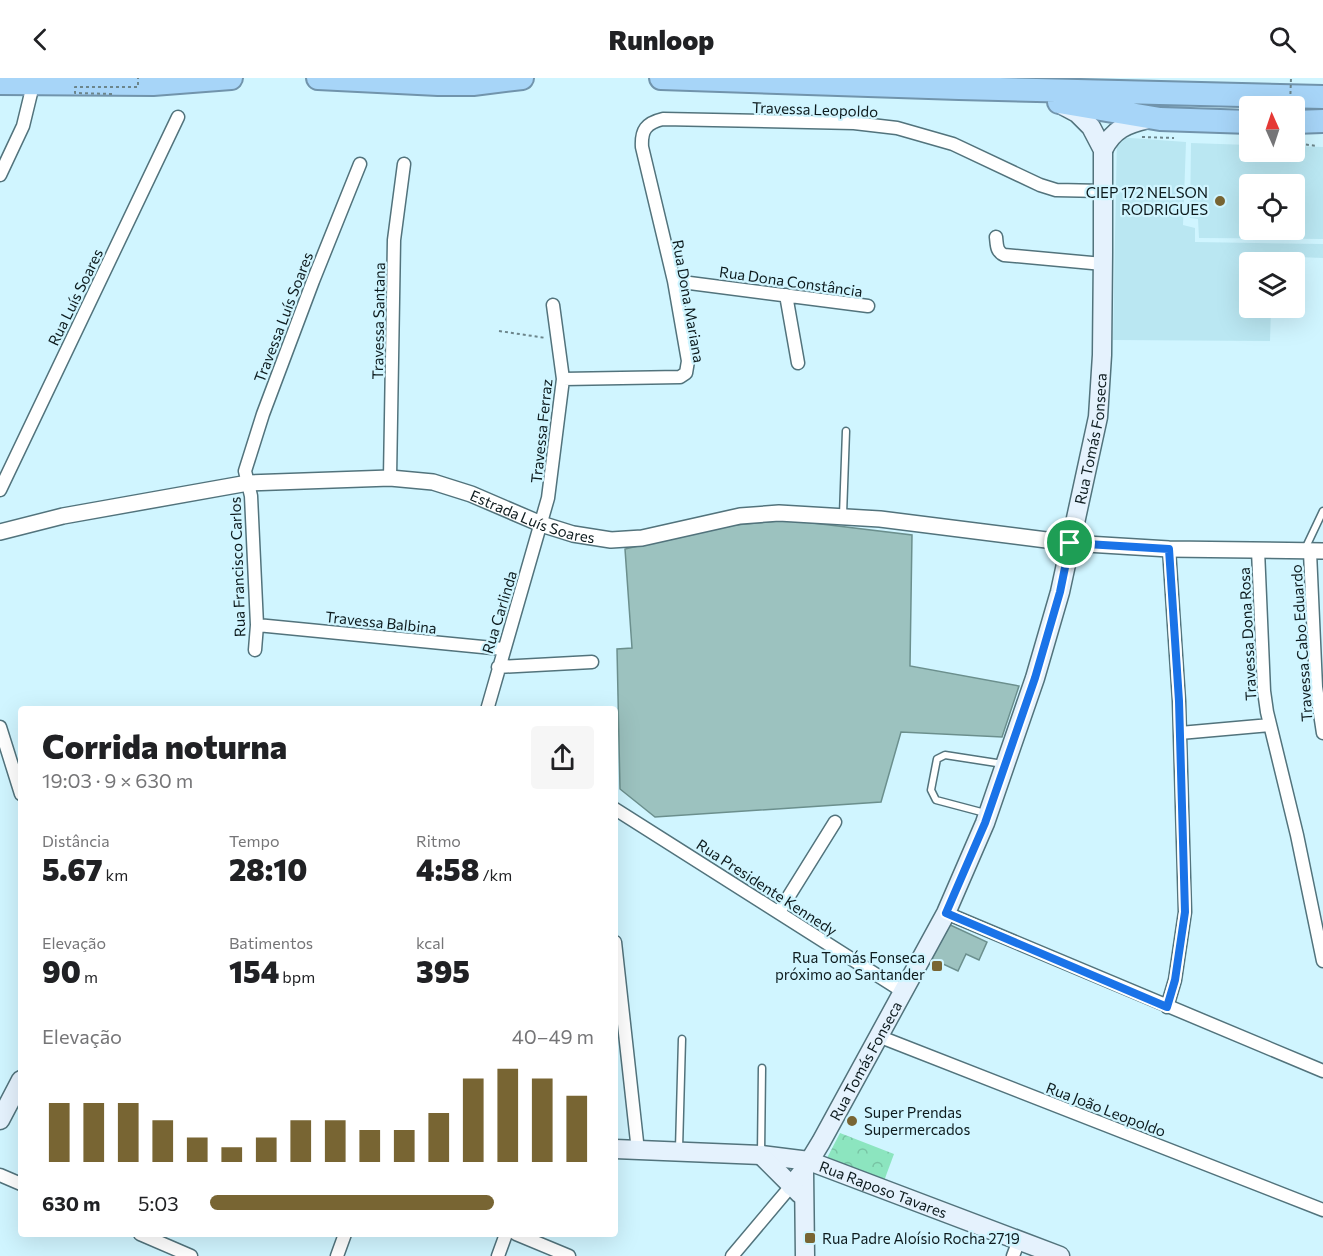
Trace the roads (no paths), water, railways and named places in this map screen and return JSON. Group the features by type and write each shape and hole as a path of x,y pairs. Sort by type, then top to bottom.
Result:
{"highway":[{"path":"0,83 37,86 153,84 231,78"},
{"path":"318,78 438,84 473,84 522,78"},
{"path":"661,78 1323,97"},
{"path":"959,88 1055,101 1153,118 1239,122"},
{"path":"1305,123 1323,121"}],"main road":[{"name":"Rua Tomás Fonseca","path":"806,1165 946,913 988,814 1035,678 1060,592 1098,417 1102,355 1103,150 1098,137 1085,120 1055,101"},
{"path":"1103,150 1112,135 1120,128 1153,118"},
{"path":"0,1120 18,1086"},
{"name":"Rua Raposo Tavares","path":"618,1149 761,1155 806,1165 1016,1248 1060,1256"},
{"path":"761,1155 797,1192"},
{"path":"805,1256 797,1192 806,1165"}],"street":[{"path":"0,93 37,86"},
{"path":"0,175 23,126 37,86"},
{"name":"Rua Luís Soares","path":"0,490 178,117"},
{"name":"Travessa Leopoldo","path":"642,147 641,136 645,127 651,122 663,119 854,123 897,128 953,144 1040,185 1056,190 1103,191"},
{"path":"1305,127 1323,131"},
{"name":"Rua Dona Mariana","path":"563,379 680,377 686,373 688,361 674,281 642,147"},
{"name":"Travessa Luís Soares","path":"248,483 245,471 262,414 360,164"},
{"name":"Travessa Santana","path":"390,478 394,240 404,164"},
{"path":"996,237 997,248 1004,255 1103,264"},
{"name":"Rua Dona Constância","path":"674,281 868,306"},
{"path":"786,295 798,363"},
{"name":"Travessa Ferraz","path":"541,524 548,498 563,379 553,305"},
{"name":"Estrada Luís Soares","path":"1,528 248,483 390,478 433,482 471,494 541,524 573,534 611,540 642,538 740,516 779,513 843,516 1070,543 1169,549 1312,551"},
{"name":"Rua Francisco Carlos","path":"248,483 251,496 257,625 255,650"},
{"name":"Rua Carlinda","path":"488,706 541,524"},
{"path":"1167,1007 1175,980 1185,912 1180,733 1169,549"},
{"name":"Travessa Dona Rosa","path":"1258,550 1264,692 1323,961"},
{"name":"Travessa Cabo Eduardo","path":"1312,551 1316,687 1323,733"},
{"name":"Travessa Balbina","path":"257,625 503,649"},
{"path":"498,667 592,663"},
{"path":"1180,733 1270,725"},
{"path":"0,727 18,784"},
{"name":"Rua Presidente Kennedy","path":"618,810 902,991"},
{"path":"779,912 835,822"},
{"path":"946,913 1323,1071"},
{"path":"618,969 638,1151"},
{"name":"Rua João Leopoldo","path":"878,1036 1323,1210"},
{"path":"0,1175 18,1183"},
{"path":"732,1256 797,1192"},
{"path":"147,1237 191,1256"},
{"path":"337,1256 344,1237"},
{"path":"498,1256 505,1237"},
{"path":"523,1237 569,1256"}],"lane":[{"path":"843,516 846,431"},
{"path":"1312,551 1323,511"},
{"path":"988,814 936,800 931,790 937,759 945,755 1005,764"},
{"path":"679,1152 682,1039"},
{"path":"761,1155 762,1068"}],"place":[{"name":"CIEP 172 NELSON RODRIGUES","path":"1220,201"},
{"name":"Rua Tomás Fonseca próximo ao Santander","path":"937,966"},
{"name":"Super Prendas Supermercados","path":"852,1121"},
{"name":"Rua Padre Aloísio Rocha 2719","path":"810,1238"}]}
